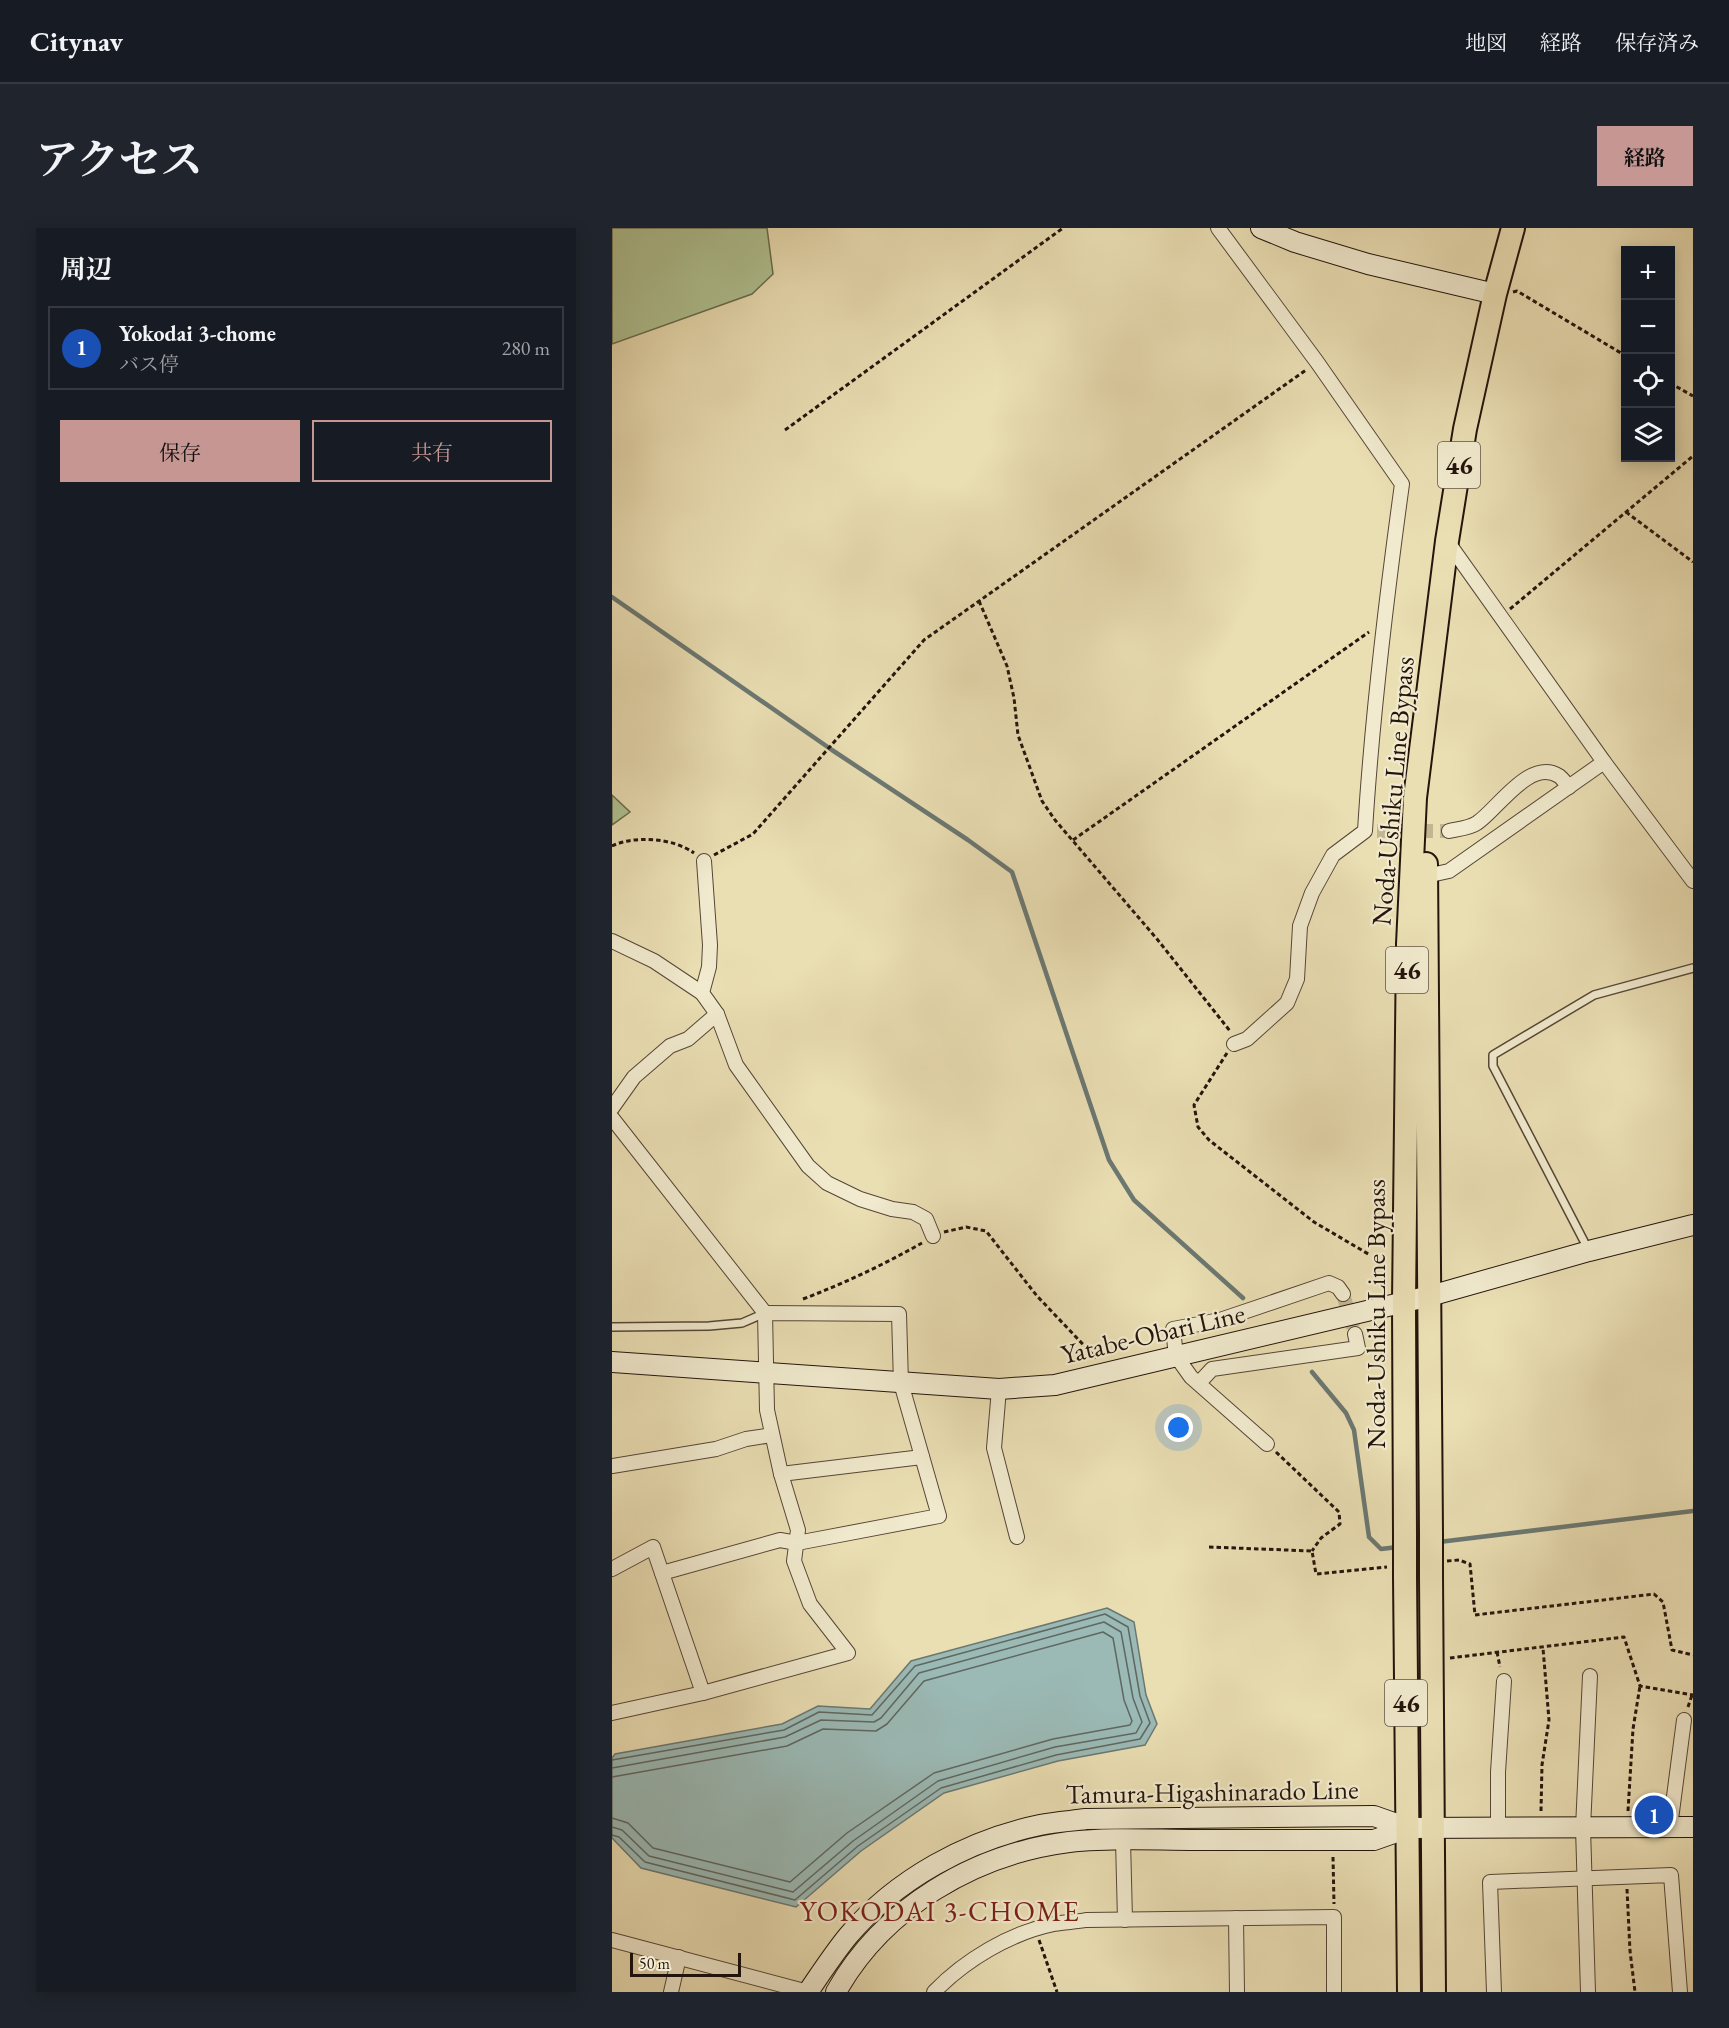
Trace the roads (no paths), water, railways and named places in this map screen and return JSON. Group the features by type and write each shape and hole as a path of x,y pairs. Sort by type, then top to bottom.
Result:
{"main road":[{"name":"Noda-Ushiku Line Bypass","path":"1409,1992 1408,1828 1396,1572 1405,1536 1404,1302 1408,944 1415,798 1447,541 1466,429 1495,294 1514,228"},
{"name":"Noda-Ushiku Line Bypass","path":"1434,1992 1432,1828 1439,1569 1431,1534 1426,876 1435,638"}],"street":[{"path":"1218,228 1317,362 1402,484 1383,623 1370,751 1371,831 1333,855 1312,893 1300,926 1297,979 1287,1004 1247,1039 1234,1044"},
{"path":"1261,228 1294,242 1358,261 1495,294"},
{"path":"1447,541 1604,762 1693,881"},
{"path":"1426,876 1449,871 1604,762"},
{"path":"1449,831 1476,824 1519,783 1532,776 1546,773 1559,776 1569,787"},
{"path":"702,993 709,967 710,945 704,861"},
{"path":"612,941 654,961 702,993 717,1014 736,1065 808,1166 827,1184 860,1199 892,1209 913,1212 926,1219 933,1236"},
{"path":"612,1108 634,1077 670,1046 687,1039 717,1014"},
{"path":"612,1118 765,1313 767,1410 781,1474 798,1530 794,1561 810,1604 848,1653 703,1693 612,1713"},
{"name":"Yatabe-Obari Line","path":"612,1362 999,1389 1055,1384 1430,1296 1589,1251 1693,1225"},
{"path":"1267,1444 1191,1377 1176,1356 1173,1329 1220,1320 1329,1283 1338,1287 1342,1294"},
{"path":"662,1573 780,1540 797,1543 939,1516 901,1383 899,1314 765,1313"},
{"path":"1199,1383 1212,1369 1358,1348 1355,1334"},
{"path":"999,1389 994,1448 1017,1538"},
{"path":"612,1466 716,1449 746,1439 772,1434"},
{"path":"781,1474 922,1457"},
{"path":"612,1569 653,1547 703,1693"},
{"path":"1588,1992 1583,1828 1590,1676"},
{"path":"1498,1828 1498,1772 1504,1681"},
{"path":"1671,1827 1684,1720"},
{"name":"Tamura-Higashinarado Line","path":"808,1992 848,1935 882,1903 918,1875 954,1854 1002,1835 1040,1825 1086,1819 1362,1815 1374,1816 1408,1828"},
{"path":"1408,1828 1693,1827"},
{"name":"Tamura-Higashinarado Line","path":"836,1992 846,1973 871,1943 894,1920 927,1895 987,1863 1044,1846 1069,1842 1123,1840 1374,1840 1408,1828"},
{"path":"1123,1840 1125,1920"},
{"path":"1494,1992 1490,1882 1671,1875 1680,1992"},
{"path":"934,1992 973,1960 1011,1939 1053,1924 1086,1920 1334,1917 1334,1992"},
{"path":"1236,1918 1237,1992"},
{"path":"612,1940 808,1992"},
{"path":"671,1992 680,1957"}],"lane":[{"path":"1589,1251 1494,1066 1493,1055 1594,995 1693,968"},
{"path":"612,1327 709,1326 742,1323 765,1313"}],"water":[{"path":"1107,1608 1134,1622 1146,1695 1157,1724 1145,1745 1058,1761 944,1793 861,1851 796,1907 641,1868 612,1838 612,1758 615,1754 782,1724 818,1706 870,1709 911,1661"}],"waterway":[{"path":"612,597 1012,872 1109,1160 1134,1200 1243,1298"},
{"path":"1312,1372 1346,1413 1354,1430 1369,1537 1381,1549 1398,1547"},
{"path":"1439,1542 1693,1511"}],"tunnel":[{"path":"1377,831 1449,831"},
{"path":"1343,1294 1355,1334"}],"place":[{"name":"Yokodai 3-chome","path":"1654,1815"}],"district":[{"name":"YOKODAI 3-CHOME","path":"940,1911"}]}
